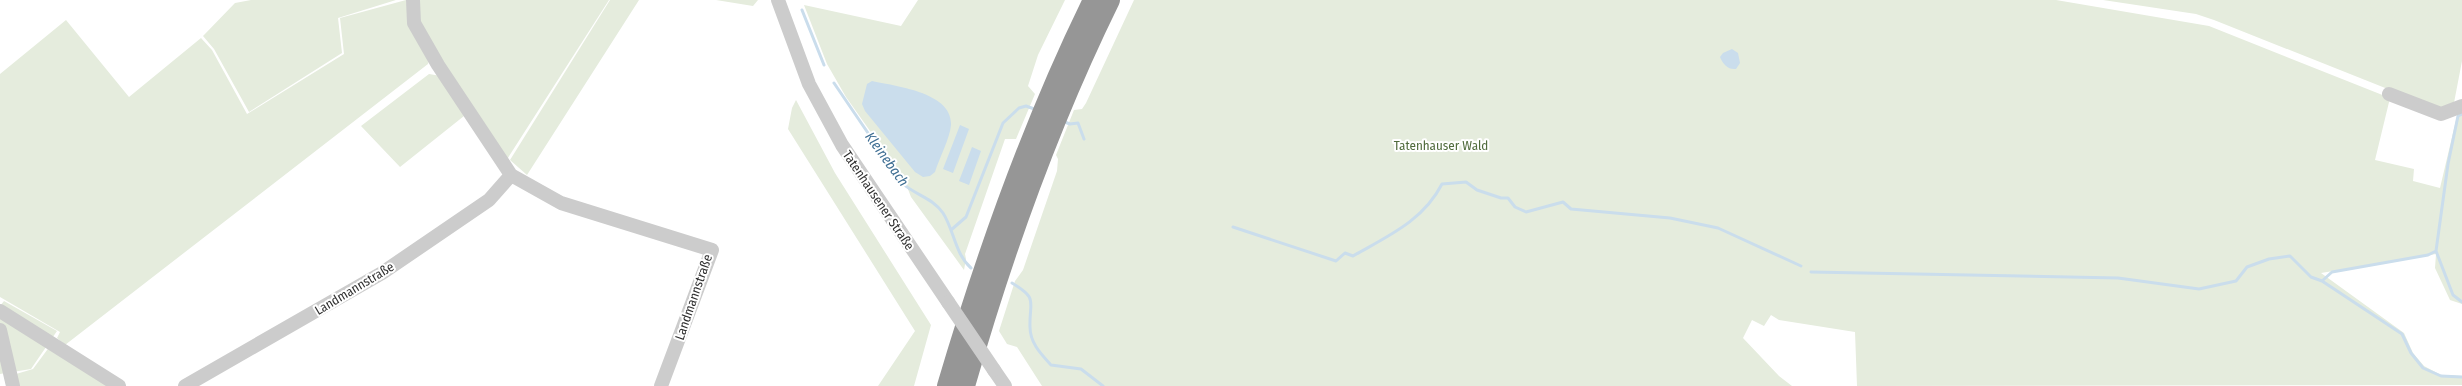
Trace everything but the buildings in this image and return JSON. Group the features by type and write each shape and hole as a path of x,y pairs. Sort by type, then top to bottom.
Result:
{"highway":[{"path":"948,386 970,309 1056,99 1093,0"},
{"path":"1056,99 1110,0"},
{"path":"965,386 1013,231 1035,148"}],"street":[{"name":"Landmannstraße","path":"413,0 414,23 438,65 511,175 561,203 712,250 661,386"},
{"name":"Tatenhausener Straße","path":"778,0 809,84 842,145 1005,386"},
{"path":"2389,94 2441,114 2462,106"},
{"name":"Landmannstraße","path":"186,386 382,273 489,200 511,175"},
{"path":"0,310 119,386"},
{"path":"0,330 13,386"}],"green space":[{"path":"251,0 396,0 338,18 342,53 249,112 214,49 203,36 235,3"},
{"path":"406,0 410,19 430,57 428,64 65,345 57,338 60,332 0,297 0,74 66,20 129,97 201,38 212,50 247,114 344,54 340,18"},
{"path":"416,0 609,0 506,161 418,24"},
{"path":"610,0 639,0 527,175 510,160"},
{"path":"716,0 758,0 753,6"},
{"path":"918,0 1065,0 1038,55 1028,86 1035,94 1016,139 1005,139 965,254 966,259 964,270 911,197 904,179 846,97 827,64 804,5 901,26"},
{"name":"Tatenhauser Wald","path":"1134,0 2056,0 2209,26 2390,98 2375,160 2414,169 2413,181 2440,188 2457,116 2462,112 2462,304 2450,300 2435,268 2436,254 2321,273 2404,333 2413,353 2424,366 2441,375 2462,376 2462,385 1857,386 1855,332 1779,320 1771,315 1764,326 1752,320 1743,338 1779,376 1792,386 1042,386 1017,347 1007,344 999,331 1015,281 1023,270 1057,171 1058,159 1056,155 1074,110 1082,109 1086,103"},
{"path":"2103,0 2462,0 2462,61 2453,108 2443,111 2196,14"},
{"path":"429,74 441,76 464,116 400,167 361,126"},
{"path":"796,100 835,173 931,325 914,386 878,386 915,331 788,129 792,108"},
{"path":"4,301 57,331 31,369 0,374 0,306"},
{"path":"50,346 110,386 18,386 16,374 33,369"}],"water":[{"path":"1732,49 1738,53 1740,63 1736,69 1731,69 1726,66 1720,57 1723,53"},
{"path":"872,81 920,92 943,105 949,114 951,125 949,136 935,172 930,176 923,177 915,172 865,111 862,104 867,84"},
{"path":"960,125 969,129 953,173 943,169"},
{"path":"972,147 981,151 969,185 959,181"}],"waterway":[{"name":"Kleinebach","path":"802,10 824,65"},
{"name":"Kleinebach","path":"834,83 902,183 912,191 929,200 943,213 961,256 971,268"},
{"path":"951,230 966,217 1003,123 1019,108 1026,106 1037,110"},
{"path":"2462,114 2458,116 2448,164 2436,251 2453,295 2462,302"},
{"path":"1062,121 1070,124 1078,123 1084,139"},
{"path":"1233,227 1336,261 1345,253 1353,256 1404,226 1425,208 1442,184 1466,182 1477,190 1501,198 1508,198 1515,207 1526,212 1563,202 1571,209 1670,218 1718,228 1801,266"},
{"path":"2322,281 2332,272 2428,255 2436,251"},
{"path":"1811,272 2118,278 2199,289 2236,281 2247,267 2269,259 2290,256 2311,277 2322,281 2402,334 2411,353 2423,368 2441,376 2462,377"},
{"name":"Kleinebach","path":"1012,283 1026,293 1031,301 1030,333 1037,348 1051,365 1081,369 1103,386"}]}
